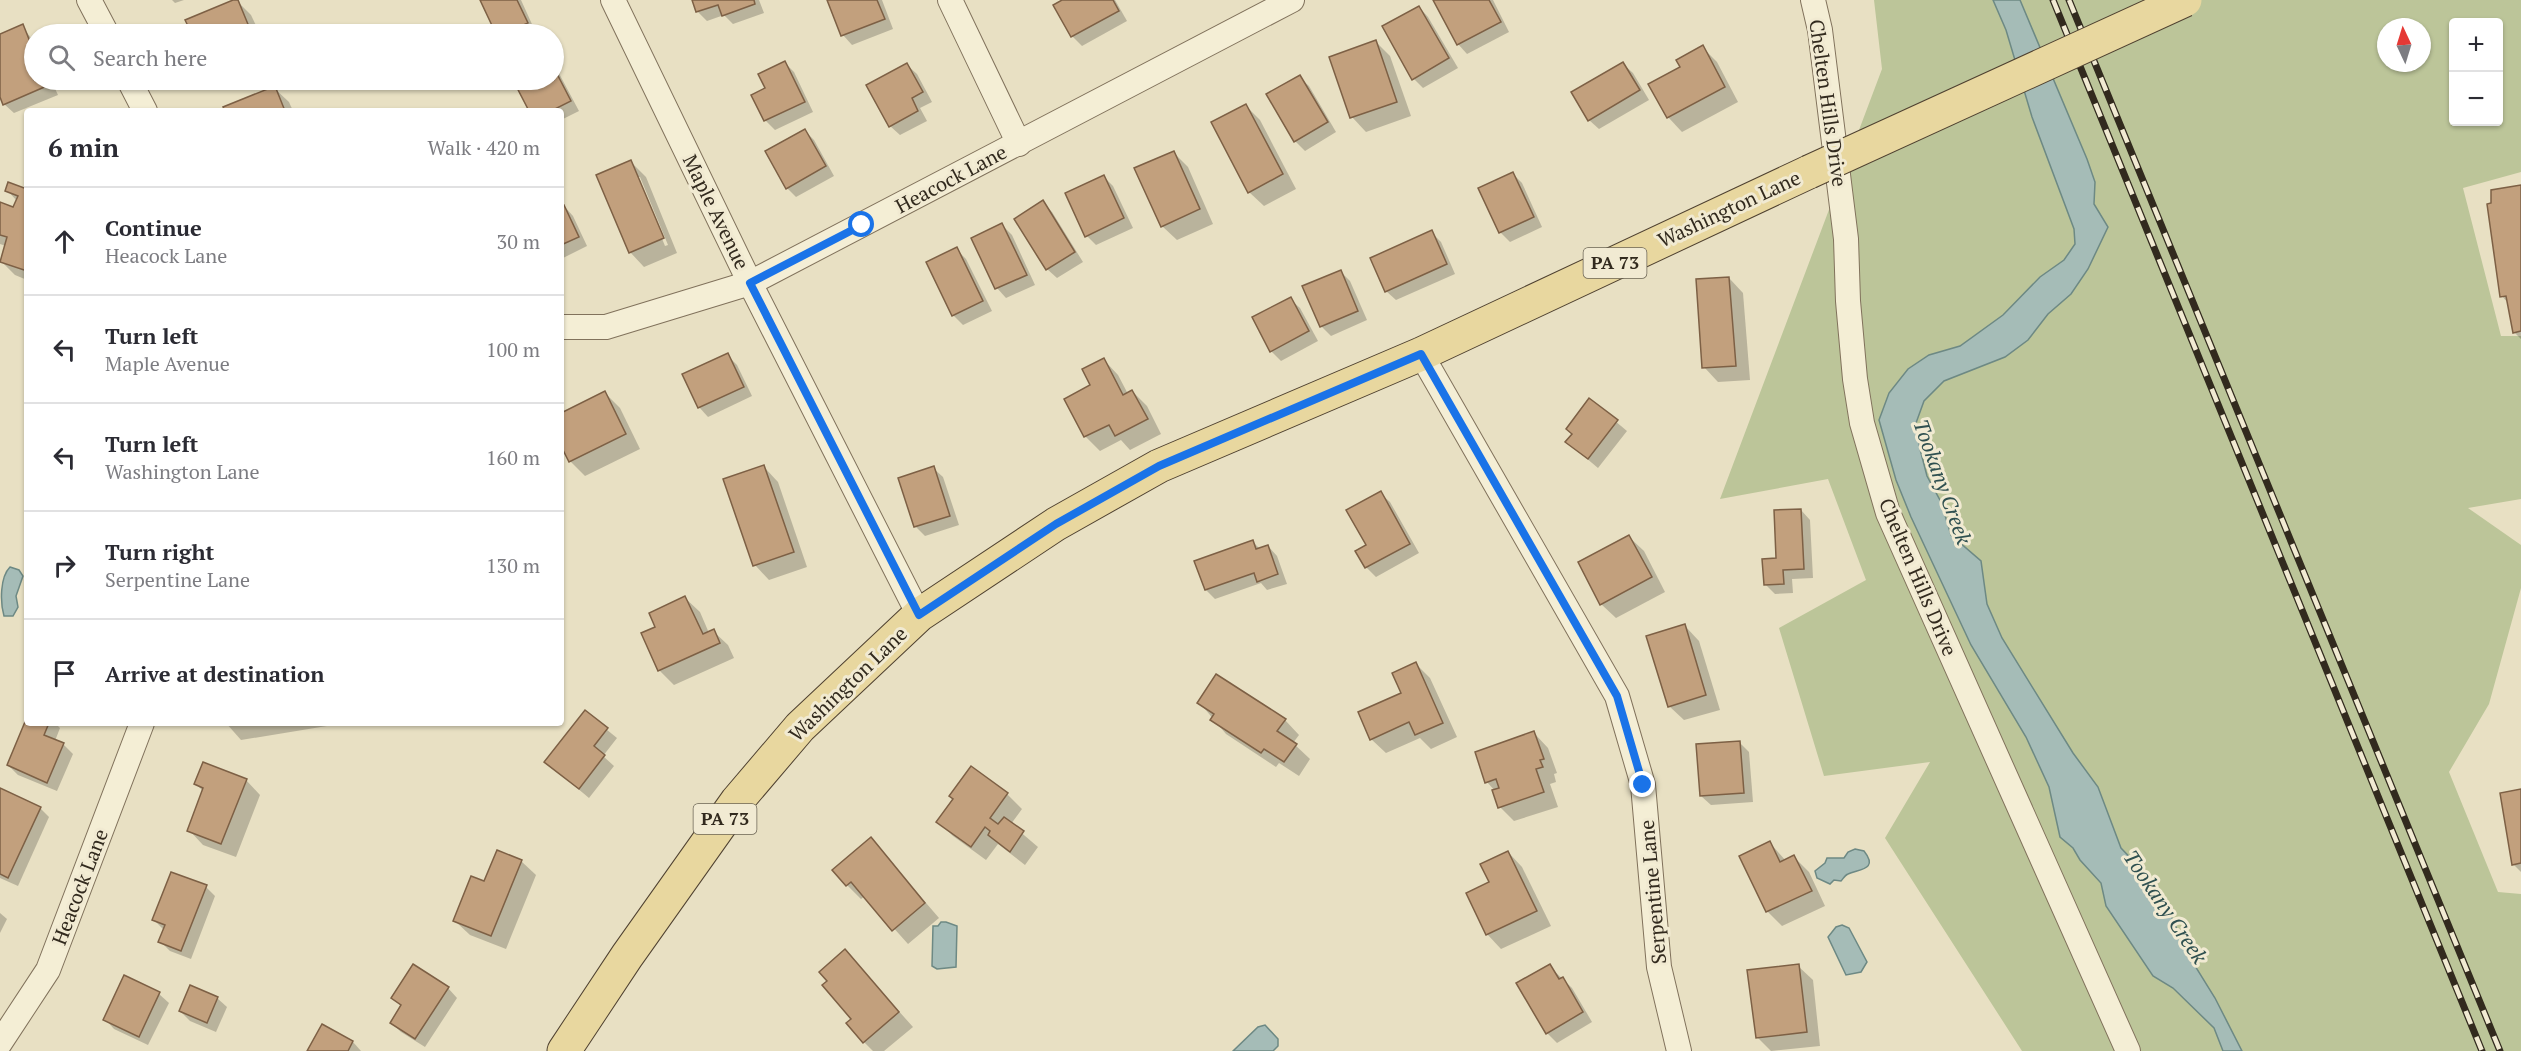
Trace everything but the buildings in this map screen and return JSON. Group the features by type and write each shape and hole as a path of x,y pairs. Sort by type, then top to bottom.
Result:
{"main road":[{"name":"Washington Lane","path":"564,1051 627,956 737,801 800,727 919,615 1056,524 1159,466 1421,354 1809,172 2185,0"}],"street":[{"path":"89,0 102,24"},
{"name":"Maple Avenue","path":"613,0 750,283 919,615"},
{"path":"950,0 1019,144"},
{"name":"Heacock Lane","path":"564,327 606,327 750,283 1292,0"},
{"name":"Chelten Hills Drive","path":"1813,0 1820,30 1846,239 1848,301 1862,423 1888,513 2128,1051"},
{"path":"134,90 143,108"},
{"name":"Serpentine Lane","path":"1421,354 1617,696 1643,785 1659,967 1679,1051"},
{"name":"Heacock Lane","path":"0,1043 48,970 141,726"}],"green space":[{"path":"1874,0 2521,0 2521,172 2463,188 2501,336 2521,336 2521,499 2468,508 2521,545 2521,588 2489,704 2449,772 2498,892 2521,894 2521,1051 2022,1051 1885,838 1930,762 1824,776 1779,628 1866,580 1828,479 1720,499 1882,69"}],"water":[{"name":"Tookany Creek","path":"1993,0 2020,0 2087,159 2095,182 2094,204 2108,227 2088,269 2071,294 2048,314 2028,340 2005,357 1944,381 1924,401 1916,423 1920,449 1927,476 1941,502 1951,535 1981,561 1987,604 2002,638 2073,753 2098,787 2121,848 2143,871 2167,906 2187,953 2215,998 2242,1051 2223,1051 2214,1028 2173,988 2153,976 2106,906 2101,883 2080,860 2073,848 2060,837 2049,787 2026,737 1971,645 1911,517 1896,480 1879,420 1889,393 1908,369 1929,355 1960,346 2003,315 2040,277 2064,260 2075,244 2074,229 2032,117 2006,30"},
{"path":"10,567 19,570 23,576 16,596 18,607 13,616 4,616 2,590 4,577"},
{"path":"1855,849 1864,851 1868,857 1869,862 1866,868 1847,875 1841,881 1834,880 1830,884 1817,878 1815,871 1825,863 1827,858 1844,858 1848,852"},
{"path":"941,922 957,926 956,967 937,969 932,966 933,926 938,926"},
{"path":"1842,925 1849,928 1867,962 1861,972 1846,975 1828,937 1836,927"},
{"path":"1265,1025 1278,1039 1278,1046 1273,1051 1233,1051 1258,1027"}],"railway":[{"path":"2053,0 2482,1051"},
{"path":"2069,0 2500,1051"}],"route":[{"path":"862,225 750,283 919,615 1056,524 1159,466 1421,354 1617,696 1643,785"}]}
